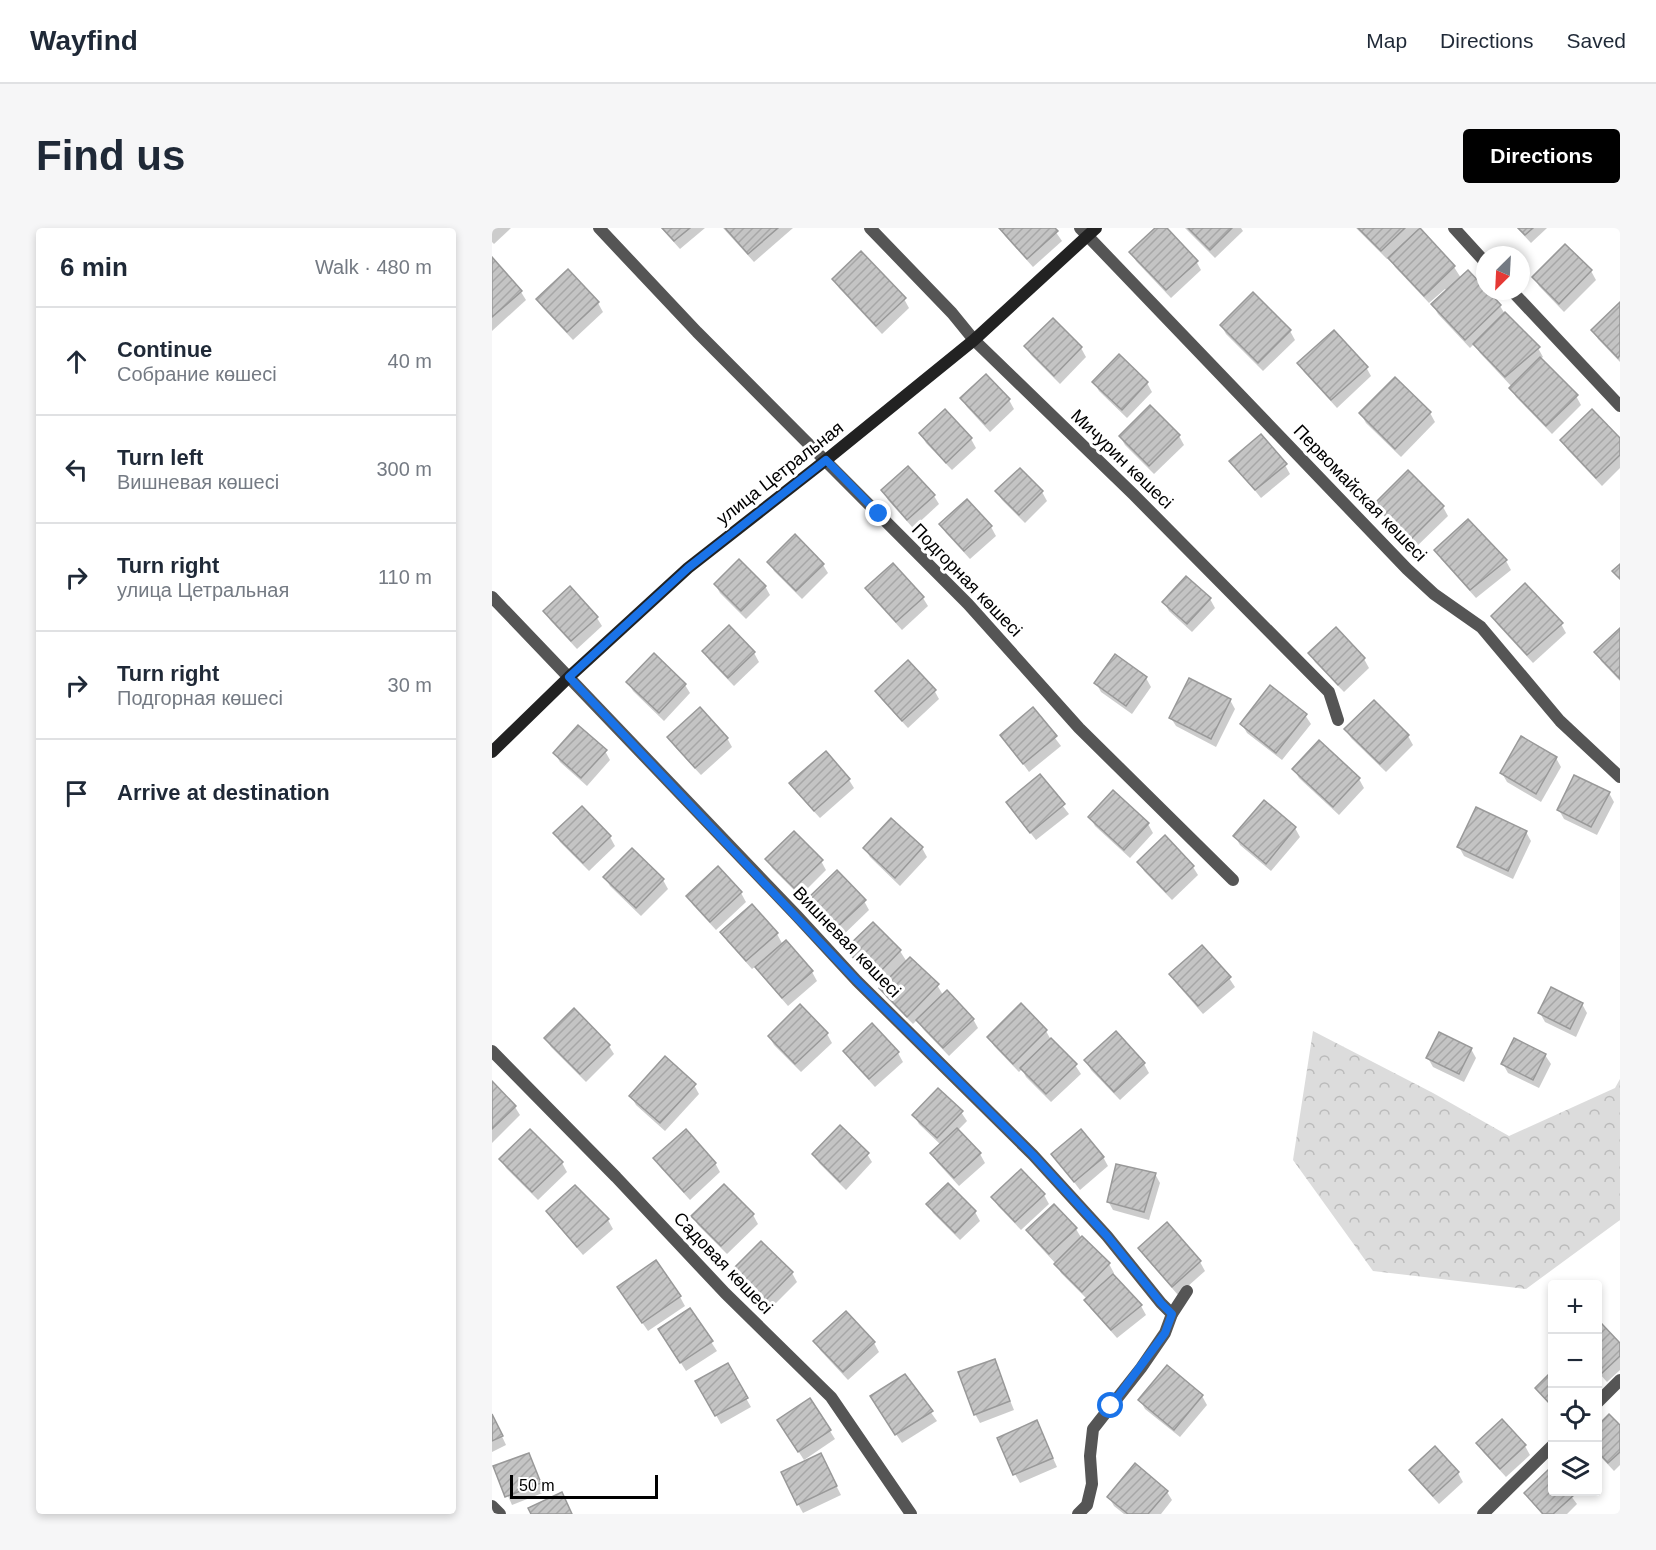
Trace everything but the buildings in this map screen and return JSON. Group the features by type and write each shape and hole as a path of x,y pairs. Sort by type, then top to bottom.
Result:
{"street":[{"name":"Подгорная көшесі","path":"599,228 697,332 968,604 1079,728 1233,880"},
{"name":"Мичурин көшесі","path":"870,228 952,313 974,340 1124,486 1329,692 1338,720"},
{"path":"1454,228 1476,252"},
{"name":"улица Цетральная","path":"492,752 569,677 688,568 974,340 1088,231"},
{"name":"Первомайская көшесі","path":"1088,231 1407,569 1434,594 1481,627 1560,721 1620,777"},
{"path":"1520,300 1620,406"},
{"name":"Вишневая көшесі","path":"492,597 857,981 1033,1155 1107,1236 1172,1314"},
{"name":"Садовая көшесі","path":"492,1051 616,1177 725,1293 831,1397 911,1514"},
{"path":"1078,1514 1087,1505 1092,1484 1090,1456 1093,1429 1159,1342 1172,1314 1187,1291"},
{"path":"1602,1398 1620,1380"},
{"path":"1483,1514 1548,1450"},
{"path":"492,1506 500,1514"}],"green space":[{"path":"1313,1031 1433,1093 1509,1136 1615,1088 1620,1079 1620,1220 1526,1289 1373,1271 1293,1160"}],"route":[{"path":"879,514 826,460 688,568 569,677 857,981 1033,1155 1107,1236 1172,1314 1165,1333 1111,1406"}]}
